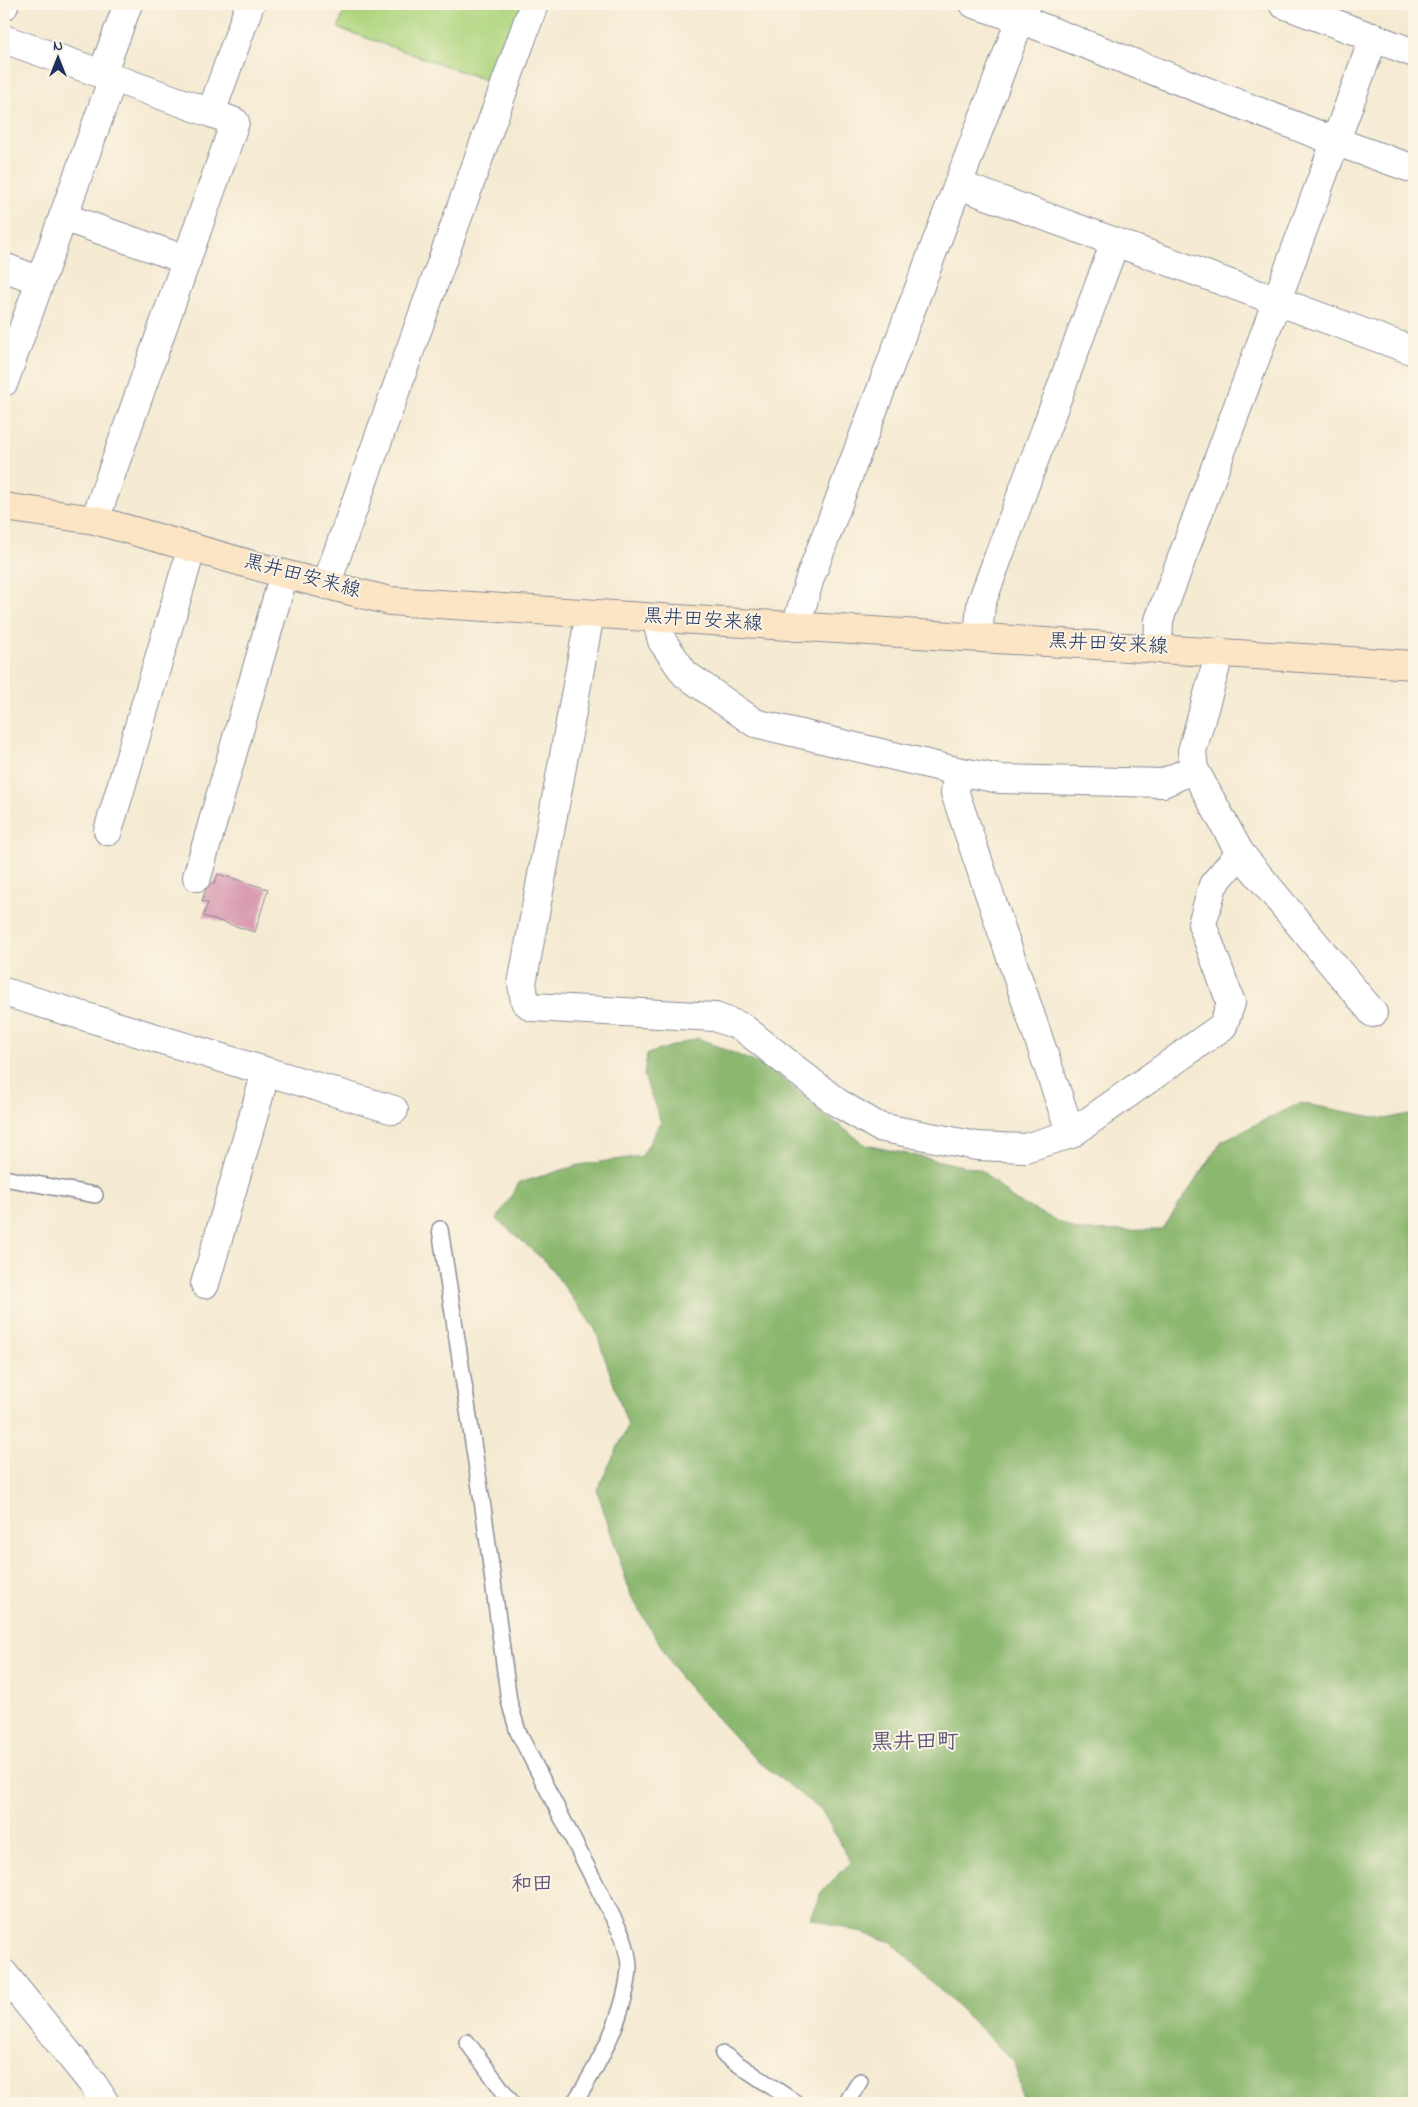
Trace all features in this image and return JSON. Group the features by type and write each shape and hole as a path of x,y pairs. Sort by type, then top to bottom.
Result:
{"main road":[{"name":"黒井田安来線","path":"4,508 95,520 284,574 390,601 978,638 1158,647 1414,665"}],"street":[{"path":"4,382 63,217 108,76 128,4"},
{"path":"211,113 250,4"},
{"path":"326,585 534,4"},
{"path":"974,4 1023,12 1337,142 1414,168"},
{"path":"1283,4 1374,37 1413,48"},
{"path":"796,627 810,578 1023,12"},
{"path":"1158,647 1159,620 1337,142 1374,37"},
{"path":"4,39 235,122 95,520"},
{"path":"959,185 1414,351"},
{"path":"63,217 187,260"},
{"path":"978,638 981,604 1115,242"},
{"path":"4,267 40,281"},
{"path":"108,831 192,547"},
{"path":"197,877 284,574"},
{"path":"590,614 522,984 525,1002 532,1007 716,1017 742,1027 838,1103 879,1127 977,1146 1025,1148 1071,1134 1223,1026 1231,1003 1202,924 1213,885 1240,852"},
{"path":"656,618 662,642 685,674 754,723 957,772 1000,780 1163,783 1194,769"},
{"path":"1220,652 1192,751 1194,769 1240,852 1373,1013"},
{"path":"957,772 954,793 1071,1134"},
{"path":"4,992 394,1110"},
{"path":"205,1284 266,1072"},
{"path":"4,1974 93,2084 105,2103"}],"lane":[{"path":"4,1178 95,1195"},
{"path":"440,1229 484,1514 509,1701 518,1732 623,1937 628,1952 629,1966 626,1991 594,2072 574,2103"},
{"path":"467,2042 512,2103"},
{"path":"723,2054 796,2103"},
{"path":"846,2103 860,2081"}],"green space":[{"path":"347,4 522,4 494,83 338,28"},
{"path":"698,1038 771,1069 825,1115 866,1145 981,1170 1014,1200 1078,1231 1162,1230 1222,1141 1300,1103 1385,1119 1414,1113 1414,2103 1024,2103 1014,2062 892,1942 811,1918 821,1892 851,1862 822,1811 754,1758 681,1679 632,1598 597,1490 628,1426 595,1329 548,1264 497,1219 519,1183 579,1165 642,1156 661,1122 644,1076 647,1054"}],"building":[{"path":"218,874 268,889 255,932 203,916 208,903 202,901 208,882 214,884"}],"district":[{"name":"黒井田町","path":"915,1743"},
{"name":"和田","path":"532,1885"}]}
